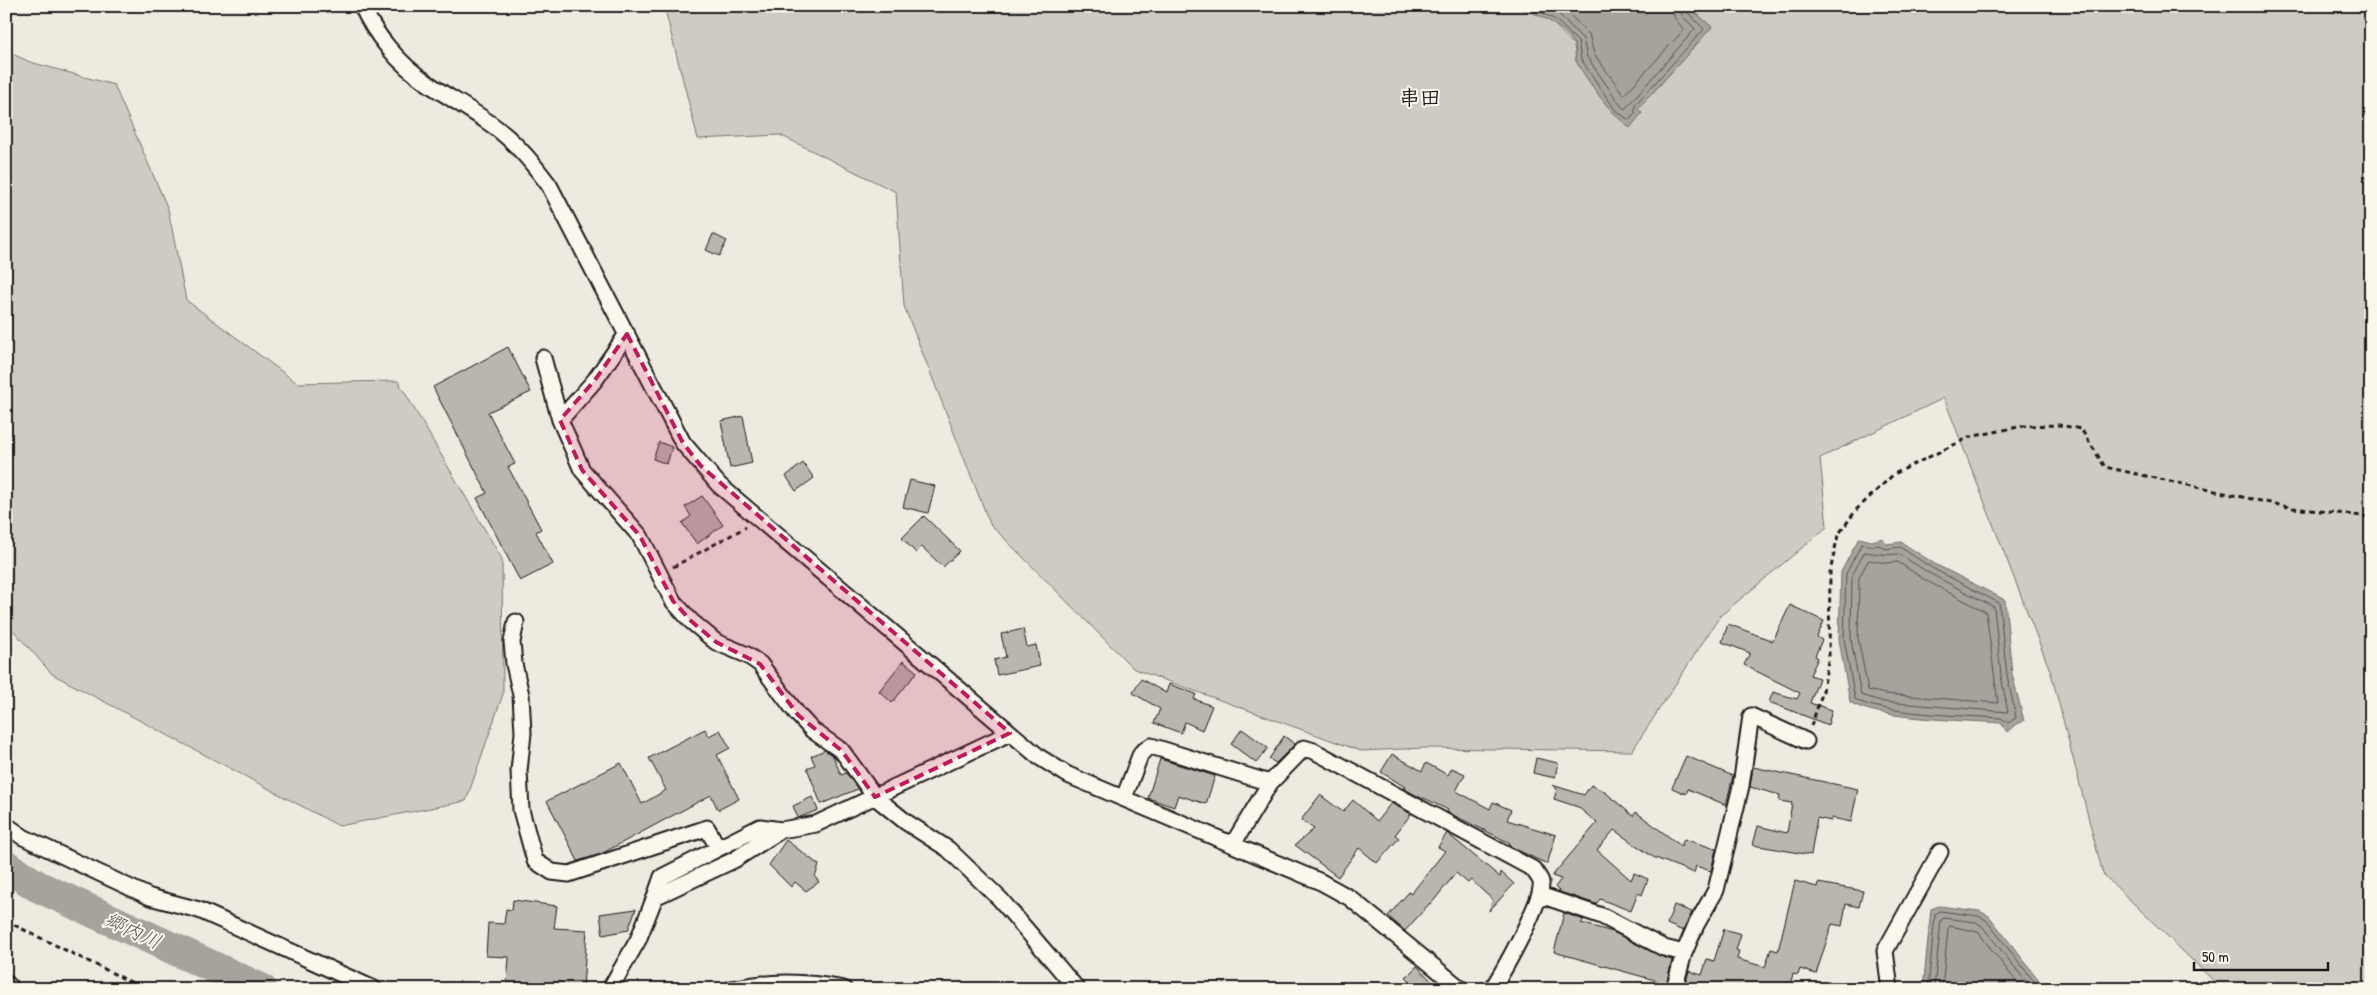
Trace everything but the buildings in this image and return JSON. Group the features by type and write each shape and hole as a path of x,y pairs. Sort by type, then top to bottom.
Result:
{"street":[{"path":"362,6 378,34 398,57 424,81 499,129 522,150 549,185 683,443 720,485 1039,757 1068,775 1321,882 1350,898 1461,989"},
{"path":"560,420 596,380 626,334"},
{"path":"543,358 560,420 582,470 640,536 673,601 691,621 716,642 747,654 760,664 798,715 812,730 842,751 875,797 906,822 954,855 1000,899 1077,989"},
{"path":"516,622 512,642 514,664 522,695 519,771 520,810 535,861 552,872 569,874 706,828 718,848"},
{"path":"1674,989 1684,953 1696,925 1716,890 1741,786 1751,716 1806,740"},
{"path":"610,989 638,940 662,877 760,827 781,830 816,824 1010,733"},
{"path":"1124,798 1141,753 1151,746 1270,783"},
{"path":"1233,844 1270,783 1304,748 1314,751 1533,869 1541,882 1540,895 1506,967 1492,989"},
{"path":"6,825 23,836 150,897 199,910 374,989"},
{"path":"655,897 734,860 781,830"},
{"path":"1890,989 1885,951 1940,852"},
{"path":"1540,895 1602,916 1664,948 1684,953"},
{"path":"731,989 784,982 817,984 844,989"},
{"path":"6,983 12,989"}],"path":[{"path":"1806,740 1823,691 1829,655 1830,572 1838,535 1857,509 1894,474 1970,437 2023,426 2060,425 2081,429 2105,467 2293,508 2371,517"},
{"path":"658,572 678,565 760,520"},
{"path":"6,921 145,989"}],"highlighted area":[{"path":"627,334 683,443 701,466 1010,733 875,797 842,751 798,715 760,664 716,642 691,621 673,601 640,536 582,470 560,420 595,380"}],"shaded area":[{"path":"664,6 1522,6 1521,9 1536,13 1554,24 1574,45 1576,61 1591,81 1638,109 1712,27 1688,6 2371,6 2371,989 2222,989 2103,874 2051,673 1944,398 1820,458 1827,527 1720,616 1632,751 1426,748 1361,751 1134,669 990,524 904,306 896,192 780,135 698,139"},
{"path":"6,51 30,62 114,85 168,209 186,300 297,383 398,381 502,559 503,694 466,801 339,826 52,674 6,622"}],"water":[{"path":"1522,6 1688,6 1712,27 1638,109 1642,113 1630,128 1601,98 1589,81 1577,63 1574,44 1564,32 1536,14 1521,9"},
{"path":"1859,538 1872,541 1883,538 1886,544 1901,542 1935,564 2005,600 2012,674 2024,721 2016,724 2007,732 2001,723 1900,716 1863,708 1850,702 1839,640 1841,572"},
{"path":"1939,906 1979,911 1989,916 2046,989 1923,989 1931,909"}],"waterway":[{"name":"郷内川","path":"6,866 37,886 261,989"}],"district":[{"name":"串田","path":"1420,97"}]}
